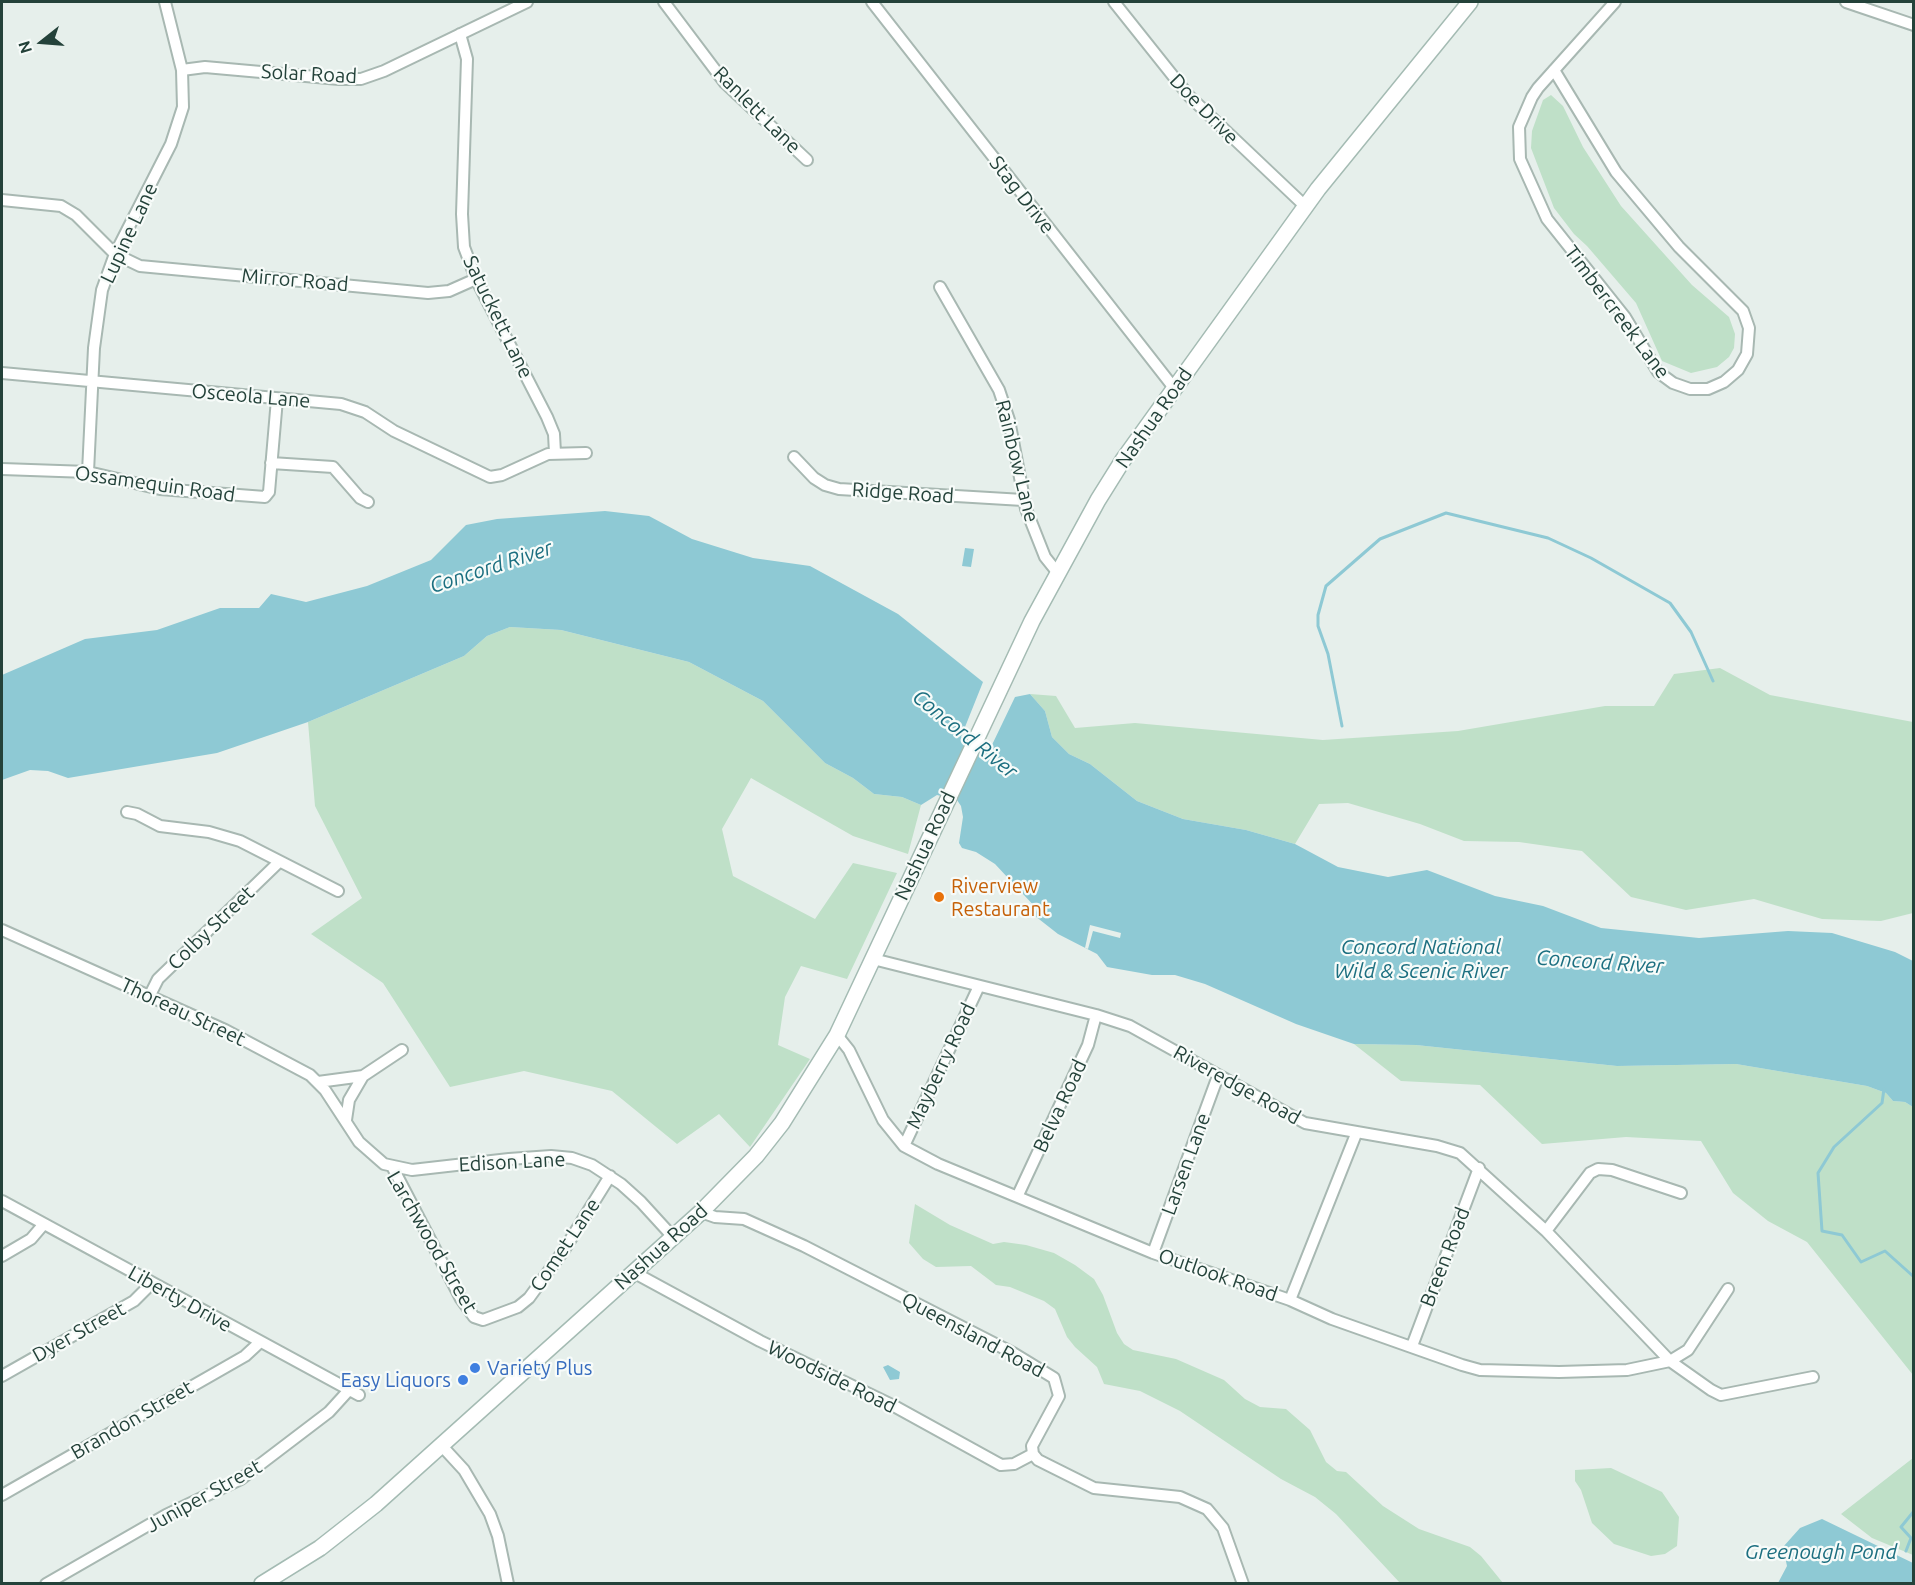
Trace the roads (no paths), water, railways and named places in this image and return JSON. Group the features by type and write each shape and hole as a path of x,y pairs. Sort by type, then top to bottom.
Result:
{"main road":[{"name":"Nashua Road","path":"262,1584 339,1535 441,1445 701,1212 749,1162 782,1123 837,1035 942,809 1057,572 1123,460 1305,206 1384,105 1470,2"}],"street":[{"name":"Lupine Lane","path":"88,472 91,381 101,296 115,254 176,132 183,106 182,70 165,2"},
{"name":"Solar Road","path":"182,70 205,68 361,79 384,71 527,2"},
{"name":"Ranlett Lane","path":"664,2 732,90 807,160"},
{"name":"Stag Drive","path":"872,2 1174,388"},
{"name":"Doe Drive","path":"1114,2 1202,109 1305,206"},
{"name":"Timbercreek Lane","path":"1554,70 1622,179 1678,247 1743,310 1749,327 1747,354 1738,370 1724,382 1708,388 1690,389 1672,384 1658,372 1625,317 1559,236 1536,199 1520,159 1518,136 1526,107 1554,70 1615,2"},
{"path":"1846,2 1914,25"},
{"name":"Satuckett Lane","path":"460,34 467,59 462,236 476,279 548,417 554,434 555,453"},
{"path":"2,200 61,206 76,215 115,254"},
{"name":"Mirror Road","path":"115,254 140,266 428,293 449,291 476,279"},
{"name":"Rainbow Lane","path":"939,287 999,390 1009,420 1023,500 1045,557 1057,572"},
{"name":"Osceola Lane","path":"2,374 353,407 394,431 485,475 502,475 541,456 555,453"},
{"path":"277,399 271,463 333,467 360,498 368,502"},
{"path":"555,453 586,453"},
{"name":"Ridge Road","path":"794,457 814,478 838,489 1023,500"},
{"name":"Ossamequin Road","path":"2,469 88,472 171,490 216,492 255,498 265,497 269,492 271,463"},
{"path":"127,812 167,828 223,835 338,891"},
{"name":"Colby Street","path":"149,997 159,979 278,863"},
{"name":"Thoreau Street","path":"2,930 225,1030 318,1082 346,1120"},
{"name":"Riveredge Road","path":"873,959 1096,1015 1130,1026 1300,1122 1356,1134 1450,1148 1479,1168 1546,1231 1670,1361 1721,1395 1814,1377"},
{"name":"Mayberry Road","path":"904,1146 979,986"},
{"name":"Belva Road","path":"1018,1195 1088,1045 1096,1015"},
{"name":"Outlook Road","path":"837,1035 849,1050 883,1120 904,1146 938,1164 1154,1252 1290,1300 1332,1319 1480,1370 1627,1370 1670,1361"},
{"path":"346,1120 349,1100 363,1076 402,1050"},
{"path":"318,1082 363,1076"},
{"name":"Larsen Lane","path":"1154,1252 1218,1076"},
{"name":"Larchwood Street","path":"346,1120 366,1151 393,1168 461,1299 474,1317 480,1320"},
{"path":"1290,1300 1356,1134"},
{"name":"Edison Lane","path":"393,1168 423,1170 551,1156 581,1160 610,1176 641,1202 673,1237"},
{"name":"Breen Road","path":"1412,1346 1479,1168"},
{"path":"1546,1231 1590,1173 1598,1169 1612,1170 1682,1193"},
{"name":"Comet Lane","path":"480,1320 491,1318 526,1301 564,1250 610,1176"},
{"name":"Liberty Drive","path":"2,1201 354,1393"},
{"name":"Queensland Road","path":"701,1212 715,1217 744,1220 804,1246 1003,1347 1053,1378 1059,1396 1032,1446 1033,1454"},
{"path":"2,1256 31,1239 43,1225"},
{"name":"Woodside Road","path":"633,1272 760,1341 894,1406 1001,1464 1014,1464 1033,1454"},
{"name":"Dyer Street","path":"2,1376 134,1301 152,1283"},
{"path":"1670,1361 1688,1350 1728,1289"},
{"name":"Brandon Street","path":"2,1495 245,1356 260,1342"},
{"name":"Juniper Street","path":"46,1584 166,1515 241,1479 354,1393"},
{"path":"441,1445 464,1470 490,1514 498,1536 508,1584"},
{"path":"1033,1454 1038,1460 1094,1488 1180,1497 1207,1509 1223,1528 1243,1584"}],"water":[{"name":"Concord National Wild & Scenic River","path":"605,511 649,516 692,539 753,558 810,566 898,614 983,682 961,737 990,749 1015,697 1030,694 1045,711 1052,737 1069,754 1090,764 1137,801 1183,819 1246,830 1295,844 1338,867 1388,877 1427,870 1495,896 1543,906 1601,928 1699,938 1788,931 1832,933 1895,952 1913,961 1913,1107 1905,1102 1893,1101 1886,1093 1867,1086 1736,1064 1617,1066 1416,1045 1354,1044 1296,1024 1205,984 1175,975 1152,975 1107,967 1097,954 1058,934 1035,916 1037,909 995,864 976,852 962,848 959,843 963,817 957,800 937,795 921,805 902,797 874,794 853,778 825,763 763,701 689,662 561,630 510,627 487,636 464,656 308,722 217,753 68,778 48,771 30,770 2,780 2,675 85,639 157,630 220,608 259,608 271,594 306,602 367,586 431,560 466,525 497,519"},
{"path":"965,548 974,549 971,567 962,566"},
{"path":"888,1365 900,1372 899,1379 890,1380 883,1367"},
{"name":"Greenough Pond","path":"1822,1519 1913,1563 1913,1583 1778,1583 1787,1566 1783,1547 1800,1528"}],"waterway":[{"path":"1342,726 1328,654 1318,626 1318,615 1326,586 1380,539 1446,513 1548,538 1591,558 1670,603 1691,632 1713,681"},
{"path":"1884,1089 1882,1103 1834,1147 1818,1173 1822,1231 1842,1235 1861,1262 1885,1251 1914,1277"},
{"path":"1906,1551 1911,1538 1901,1527 1914,1511"}],"place":[{"name":"Riverview Restaurant","path":"939,897"},
{"name":"Variety Plus","path":"475,1368"},
{"name":"Easy Liquors","path":"463,1380"}],"water label":[{"name":"Concord River","path":"491,567"},
{"name":"Concord River","path":"965,734"},
{"name":"Concord River","path":"1600,962"}]}
